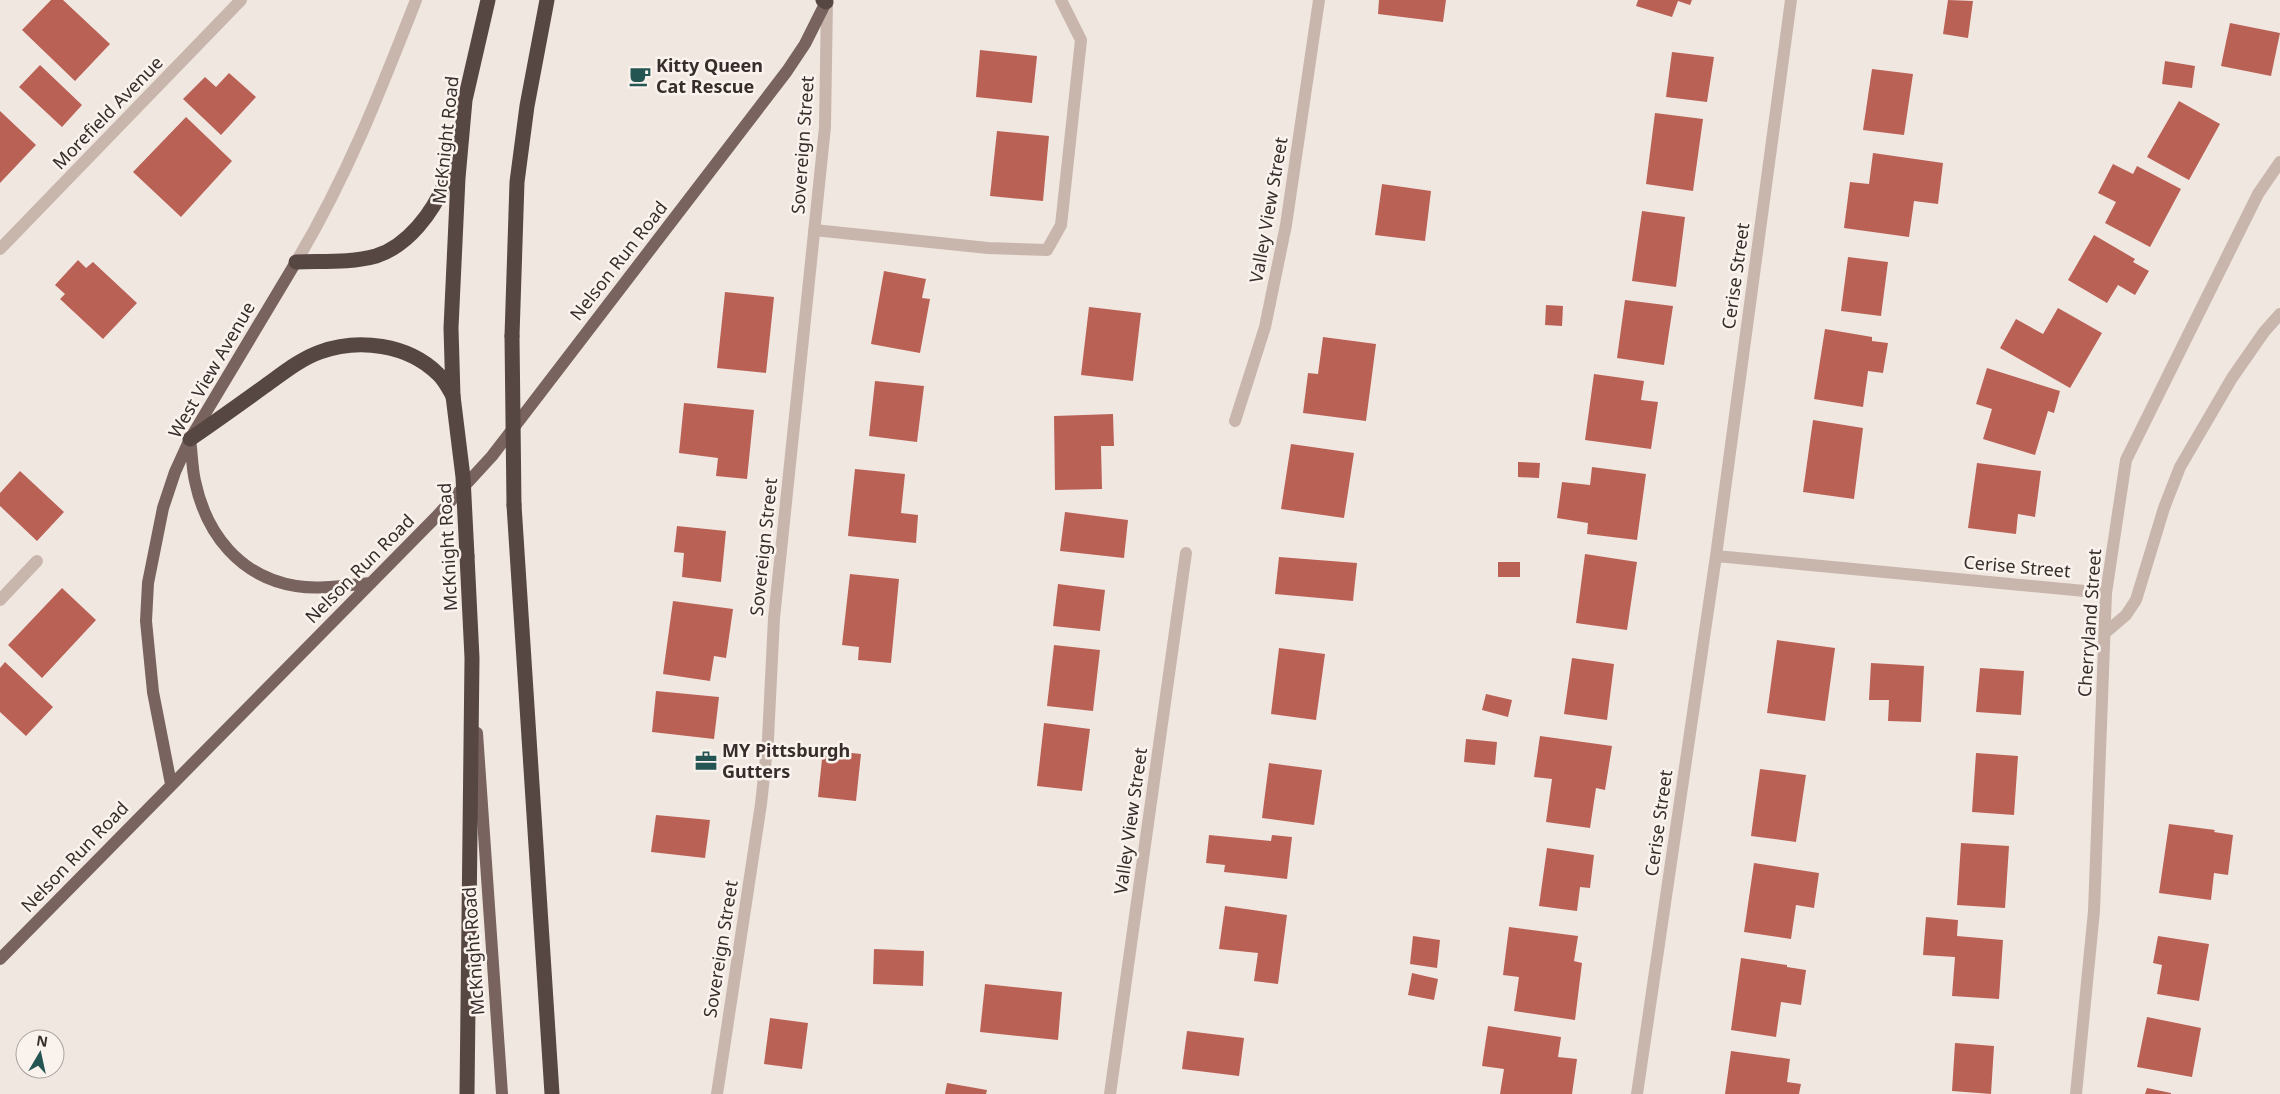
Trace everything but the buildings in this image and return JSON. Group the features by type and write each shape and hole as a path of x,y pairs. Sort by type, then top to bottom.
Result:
{"highway":[{"name":"McKnight Road","path":"472,658 463,477 453,396 451,328 458,178 465,100 488,0"},
{"path":"547,0 540,32 517,182 512,336 514,505 552,1094"},
{"path":"540,32 556,0"},
{"path":"296,262 354,260 377,255 398,245 416,229 431,208 445,182 465,100"},
{"path":"190,440 298,362 320,352 342,346 368,344 393,349 420,359 439,374 453,396"},
{"path":"467,1094 472,658"}],"main road":[{"name":"Nelson Run Road","path":"0,959 171,784 372,583 492,456 787,71 805,44 826,1"},
{"name":"West View Avenue","path":"171,784 153,692 148,658 146,621 148,583 163,508 175,472 190,440 296,262"},
{"path":"190,440 194,480 202,507 218,538 228,552 248,569 272,581 297,586 324,588 372,583"},
{"name":"McKnight Road","path":"472,658 502,1094"}],"street":[{"name":"Morefield Avenue","path":"0,250 241,0"},
{"name":"West View Avenue","path":"296,262 318,225 362,138 416,0"},
{"path":"814,230 988,248 1047,250 1061,226 1081,40 1061,0"},
{"name":"Valley View Street","path":"1236,421 1265,327 1286,225 1319,0"},
{"name":"Cerise Street","path":"1637,1094 1716,556 1791,0"},
{"name":"Sovereign Street","path":"717,1094 761,804 768,739 774,618 825,127 826,1"},
{"name":"Cherryland Street","path":"2076,1094 2094,911 2106,593 2126,460 2258,194 2280,162"},
{"path":"2105,633 2126,615 2136,600 2164,508 2180,467 2232,378 2264,332 2280,314"},
{"name":"Valley View Street","path":"1110,1094 1186,553"},
{"name":"Cerise Street","path":"1716,556 2106,593"},
{"path":"0,600 37,561"}],"place":[{"name":"Kitty Queen Cat Rescue","path":"640,76"},
{"name":"MY Pittsburgh Gutters","path":"706,761"}]}
